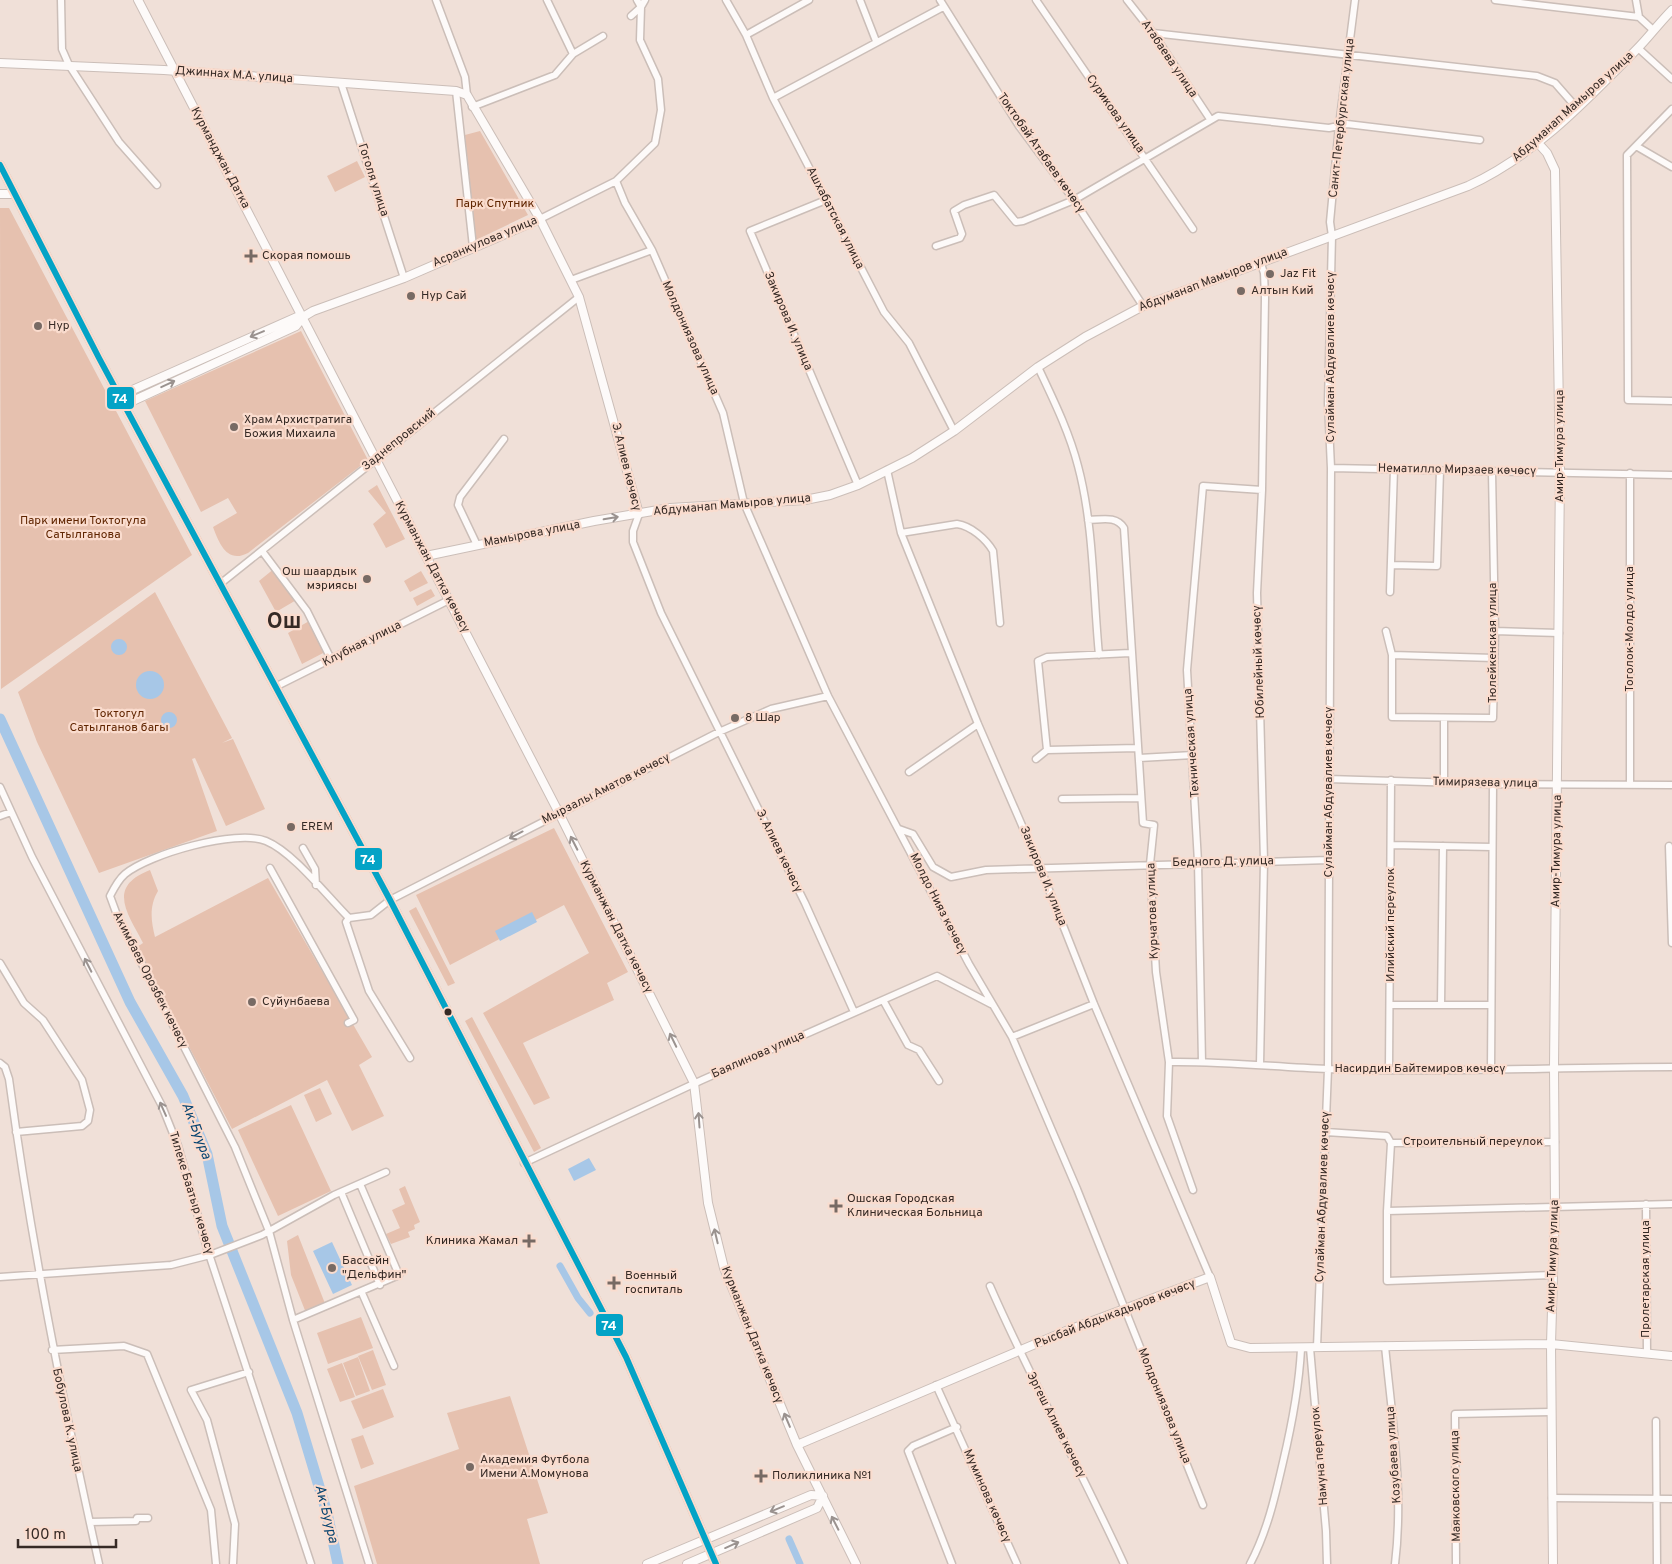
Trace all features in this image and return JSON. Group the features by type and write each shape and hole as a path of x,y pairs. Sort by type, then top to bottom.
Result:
{"main road":[{"name":"Курманджан Датка","path":"138,0 303,317"},
{"name":"Абдуманап Мамыров улица","path":"639,514 670,508 805,500 830,495 858,485 954,431 1038,367 1085,336 1143,306 1489,176 1520,157 1538,143 1638,48 1652,29 1672,10"},
{"name":"Джиннах М.А. улица","path":"0,63 175,71 456,91 467,96"},
{"name":"Э. Алиев көчөсү","path":"467,96 540,219 579,296 639,514"},
{"name":"Амир-Тимура улица","path":"1538,143 1547,153 1555,170 1560,472 1554,1068 1555,1207 1551,1344 1553,1564"},
{"path":"0,165 119,396 390,900 524,1163 626,1357 716,1564"},
{"path":"0,194 14,194"},
{"name":"Асранкулова улица","path":"124,405 296,326 303,317 313,311 404,278 540,219"},
{"name":"Асранкулова улица","path":"119,396 297,317 303,317"},
{"name":"Курманжан Датка көчөсү","path":"303,317 559,813 694,1084 708,1204 724,1268 797,1445 856,1564"},
{"name":"Мамырова улица","path":"426,556 639,514"},
{"name":"Рысбай Абдыкадыров көчөсү","path":"797,1445 1018,1350 1210,1277 1231,1343 1250,1348 1551,1344 1672,1356"},
{"path":"647,1564 811,1495 822,1496 817,1508 687,1564"}],"street":[{"path":"60,0 62,49 69,65 119,142 157,186"},
{"name":"Э. Алиев көчөсү","path":"436,0 465,77 467,96"},
{"path":"547,0 573,54"},
{"path":"637,0 641,7"},
{"path":"631,16 641,7 645,0"},
{"name":"Ашхабатская улица","path":"726,0 746,35 773,98 884,312 909,344 954,431"},
{"path":"789,0 792,8"},
{"path":"746,35 808,0"},
{"path":"860,0 876,41"},
{"name":"Токтобай Атабаев көчөсү","path":"940,0 1019,126 1074,200 1143,306"},
{"name":"Сурикова улица","path":"1036,0 1193,229"},
{"name":"Атабаева улица","path":"1127,0 1153,34 1210,119"},
{"name":"Санкт-Петербургская улица","path":"1332,236 1330,222 1339,126 1355,0"},
{"path":"1495,0 1639,17 1652,29"},
{"path":"1636,0 1639,17"},
{"name":"Асранкулова улица","path":"540,219 616,181 655,143 660,123 658,79 640,40 641,7"},
{"path":"773,98 876,41 943,7"},
{"path":"1153,34 1537,76 1555,83 1576,108"},
{"path":"472,107 555,75 573,54 604,36"},
{"path":"1638,48 1672,79"},
{"name":"Гоголя улица","path":"341,83 404,278"},
{"path":"456,91 473,247"},
{"path":"1672,110 1627,155 1628,400 1672,401"},
{"path":"936,246 960,238 962,234 954,216 957,208 994,195 1019,222 1074,200 1218,116 1329,128 1347,124 1480,140"},
{"path":"1636,146 1672,167"},
{"name":"Молдониязова улица","path":"616,181 625,204 652,250 722,413 744,503"},
{"name":"Закирова И. улица","path":"826,200 750,232 858,485"},
{"name":"Сулайман Абдувалиев көчөсү","path":"1314,1347 1328,1069 1331,468 1328,403 1332,236"},
{"path":"571,280 652,250"},
{"name":"Юбилейный көчөсү","path":"1260,261 1264,273 1265,298 1262,490 1257,593 1264,861 1260,1065"},
{"name":"Заднепровский","path":"220,584 579,296"},
{"path":"1038,367 1061,415 1078,466 1088,520 1099,655"},
{"path":"477,545 458,505 460,497 504,439"},
{"name":"Нематилло Мирзаев көчөсү","path":"1331,468 1672,475"},
{"path":"1390,592 1394,468"},
{"name":"Закирова И. улица","path":"887,470 901,532 1094,1004 1210,1277"},
{"path":"1391,565 1437,566 1440,470"},
{"name":"Тюлейкенская улица","path":"1386,631 1392,655 1392,717 1493,718 1495,631 1492,472"},
{"name":"Тоголок-Молдо улица","path":"1630,473 1630,785"},
{"name":"Техническая улица","path":"1202,1062 1198,862 1187,670 1203,486 1262,490"},
{"name":"Молдо Нияз көчөсү","path":"744,503 828,696 969,964 1012,1037 1125,1308"},
{"name":"Э. Алиев көчөсү","path":"639,514 633,532 636,553 662,613 805,904 854,1012"},
{"name":"Курчатова улица","path":"1088,520 1113,519 1120,522 1124,528 1130,653 1143,823 1154,825 1150,864 1156,972 1169,1062 1167,1116 1193,1190"},
{"path":"901,532 957,524 974,531 989,544 993,551 1000,623"},
{"path":"262,551 307,611 331,660"},
{"name":"Клубная улица","path":"276,687 449,600"},
{"path":"1495,631 1559,632"},
{"path":"1047,750 1038,661 1047,657 1130,653"},
{"path":"1392,655 1494,658"},
{"name":"Мырзалы Аматов көчөсү","path":"390,900 720,732 771,709 828,696"},
{"path":"1444,718 1444,783"},
{"path":"909,772 978,724"},
{"path":"1036,759 1047,750 1138,748"},
{"path":"1139,758 1193,755"},
{"name":"Тимирязева улица","path":"1328,779 1492,784 1672,785"},
{"name":"Илийский переулок","path":"1389,1069 1391,780"},
{"path":"1492,784 1492,1070"},
{"name":"Тилеке Баатыр көчөсү","path":"0,786 10,812 162,1106 178,1146 210,1255 250,1372 311,1564"},
{"path":"1062,800 1141,798"},
{"path":"0,816 10,812"},
{"name":"Бедного Д. улица","path":"899,828 912,834 934,868 951,877 986,870 1198,862 1329,860"},
{"name":"Акимбаев Орозбек көчөсү","path":"269,1231 235,1147 117,915 110,896 115,885 125,874 155,859 212,841 238,836 264,840 278,847 349,918"},
{"path":"1391,845 1492,847"},
{"path":"1441,1005 1443,846"},
{"path":"1669,846 1672,943"},
{"path":"303,848 315,870 316,885"},
{"path":"270,868 354,1020 348,1023"},
{"path":"390,900 371,914 349,918 346,922 369,991 410,1058"},
{"path":"0,963 24,1003 43,1020 82,1080 90,1110 88,1121 82,1126 16,1132"},
{"name":"Баялинова улица","path":"524,1163 694,1084 937,976 992,1004"},
{"path":"883,1000 908,1045 919,1050 939,1082"},
{"path":"1012,1037 1094,1004"},
{"path":"1390,1005 1491,1006"},
{"name":"Насирдин Байтемиров көчөсү","path":"1169,1062 1328,1069 1492,1070 1672,1067"},
{"name":"Бобулова К. улица","path":"0,1063 5,1067 9,1079 38,1275 52,1350 99,1564"},
{"path":"1326,1132 1387,1136 1391,1143 1386,1212 1387,1281 1552,1275"},
{"name":"Строительный переулок","path":"1391,1143 1555,1142"},
{"path":"0,1277 171,1265 210,1255 260,1236 341,1192 386,1172"},
{"path":"293,1320 362,1293 399,1275 360,1184"},
{"path":"341,1192 380,1285"},
{"name":"Пролетарская улица","path":"1646,1204 1647,1353"},
{"path":"1386,1212 1672,1204"},
{"path":"269,1231 293,1320 369,1564"},
{"name":"Эргеш Алиев көчөсү","path":"990,1286 1018,1350 1096,1503 1124,1564"},
{"path":"362,1293 394,1366"},
{"name":"Молдониязова улица","path":"1125,1308 1203,1505"},
{"path":"52,1350 124,1346 147,1354 211,1510 216,1564"},
{"name":"Козубаева улица","path":"1385,1346 1398,1478 1398,1540 1395,1564"},
{"name":"Намуна переулок","path":"1314,1347 1327,1564"},
{"path":"1250,1564 1260,1546 1274,1504 1296,1403 1301,1348"},
{"path":"234,1564 235,1524 207,1420 191,1390 250,1372"},
{"name":"Муминова көчөсү","path":"936,1385 957,1427 1017,1564"},
{"name":"Маяковского улица","path":"1456,1564 1455,1414 1551,1412"},
{"path":"1656,1422 1655,1499 1657,1564"},
{"path":"952,1564 908,1451 912,1446 957,1427"},
{"path":"1552,1498 1672,1498"},
{"path":"90,1522 136,1522 137,1518 148,1518"}],"green space":[{"name":"Парк Спутник","path":"480,131 528,215 476,240 465,135"},
{"path":"357,161 365,177 335,192 327,176"},
{"name":"Парк имени Токтогула Сатылганова","path":"0,208 9,208 192,555 1,689"},
{"path":"301,331 368,460 248,553 235,556 229,554 221,545 213,527 237,513 228,498 201,512 145,401"},
{"path":"377,485 405,539 386,548 373,524 386,513 368,491"},
{"path":"275,568 298,599 276,612 259,581"},
{"path":"421,571 428,583 410,592 404,581"},
{"path":"431,589 435,596 417,606 413,598"},
{"name":"Токтогул Сатылганов багы","path":"155,592 232,738 222,743 233,739 265,809 226,826 195,758 192,759 217,831 99,873 37,742 18,692"},
{"path":"311,620 327,651 302,664 288,633"},
{"path":"554,828 628,972 607,983 614,1000 523,1043 550,1098 534,1105 483,1013 589,953 564,905 450,965 416,895"},
{"name":"Суйунбаева","path":"150,870 158,891 153,902 152,914 155,937 268,878 372,1057 359,1065 384,1116 352,1131 327,1080 232,1129 137,947 143,943 127,912 124,893 128,884 136,877"},
{"path":"416,907 455,983 448,986 409,911"},
{"path":"472,1017 541,1148 534,1152 465,1021"},
{"path":"320,1088 332,1114 316,1122 304,1095"},
{"path":"291,1105 331,1191 278,1216 238,1130"},
{"path":"405,1186 420,1222 414,1225 415,1229 408,1232 410,1237 391,1244 386,1234 400,1228 392,1210 405,1204 399,1189"},
{"path":"298,1235 326,1306 306,1313 291,1275 287,1241"},
{"path":"361,1317 373,1348 328,1364 317,1333"},
{"path":"373,1350 386,1385 372,1390 358,1356"},
{"path":"358,1357 370,1391 356,1396 343,1363"},
{"path":"342,1363 355,1397 340,1402 327,1369"},
{"path":"383,1389 394,1417 363,1429 351,1401"},
{"name":"Академия Футбола Имени А.Момунова","path":"510,1396 548,1513 527,1519 540,1564 377,1564 354,1486 459,1449 447,1413"},
{"path":"363,1435 374,1464 361,1469 351,1439"}],"water":[{"path":"119,639 125,641 127,647 125,653 119,655 113,653 111,647 113,641"},
{"path":"150,671 160,675 164,685 160,695 150,699 140,695 136,685 140,675"},
{"path":"166,712 172,712 177,717 175,726 166,728 161,723 161,717"},
{"path":"532,912 537,922 500,941 495,931"},
{"path":"589,1158 596,1170 574,1181 568,1169"},
{"name":"Бассейн \"Дельфин\"","path":"332,1242 352,1285 333,1294 313,1251"}],"waterway":[{"name":"Ак-Буура","path":"0,719 130,1002 183,1096 207,1154 222,1226 297,1413 327,1513 338,1564"},
{"path":"560,1266 578,1298 590,1313"},
{"path":"789,1539 800,1564"}],"transit line":[{"name":"74","path":"0,165 99,358 390,900 626,1357 716,1564"}],"place":[{"name":"Скорая помошь","path":"251,256"},
{"name":"Jaz Fit","path":"1270,274"},
{"name":"Алтын Кий","path":"1241,291"},
{"name":"Нур Сай","path":"411,296"},
{"name":"Нур","path":"38,326"},
{"name":"Храм Архистратига Божия Михаила","path":"234,427"},
{"name":"Ош шаардык мэриясы","path":"367,579"},
{"name":"8 Шар","path":"735,718"},
{"name":"EREM","path":"291,827"},
{"name":"Суйунбаева","path":"252,1002"},
{"name":"Ошская Городская Клиническая Больница","path":"836,1206"},
{"name":"Клиника Жамал","path":"529,1241"},
{"name":"Бассейн \"Дельфин\"","path":"332,1268"},
{"name":"Военный госпиталь","path":"614,1283"},
{"name":"Академия Футбола Имени А.Момунова","path":"470,1467"},
{"name":"Поликлиника №1","path":"761,1476"}],"district":[{"name":"Ош","path":"284,622"}]}
